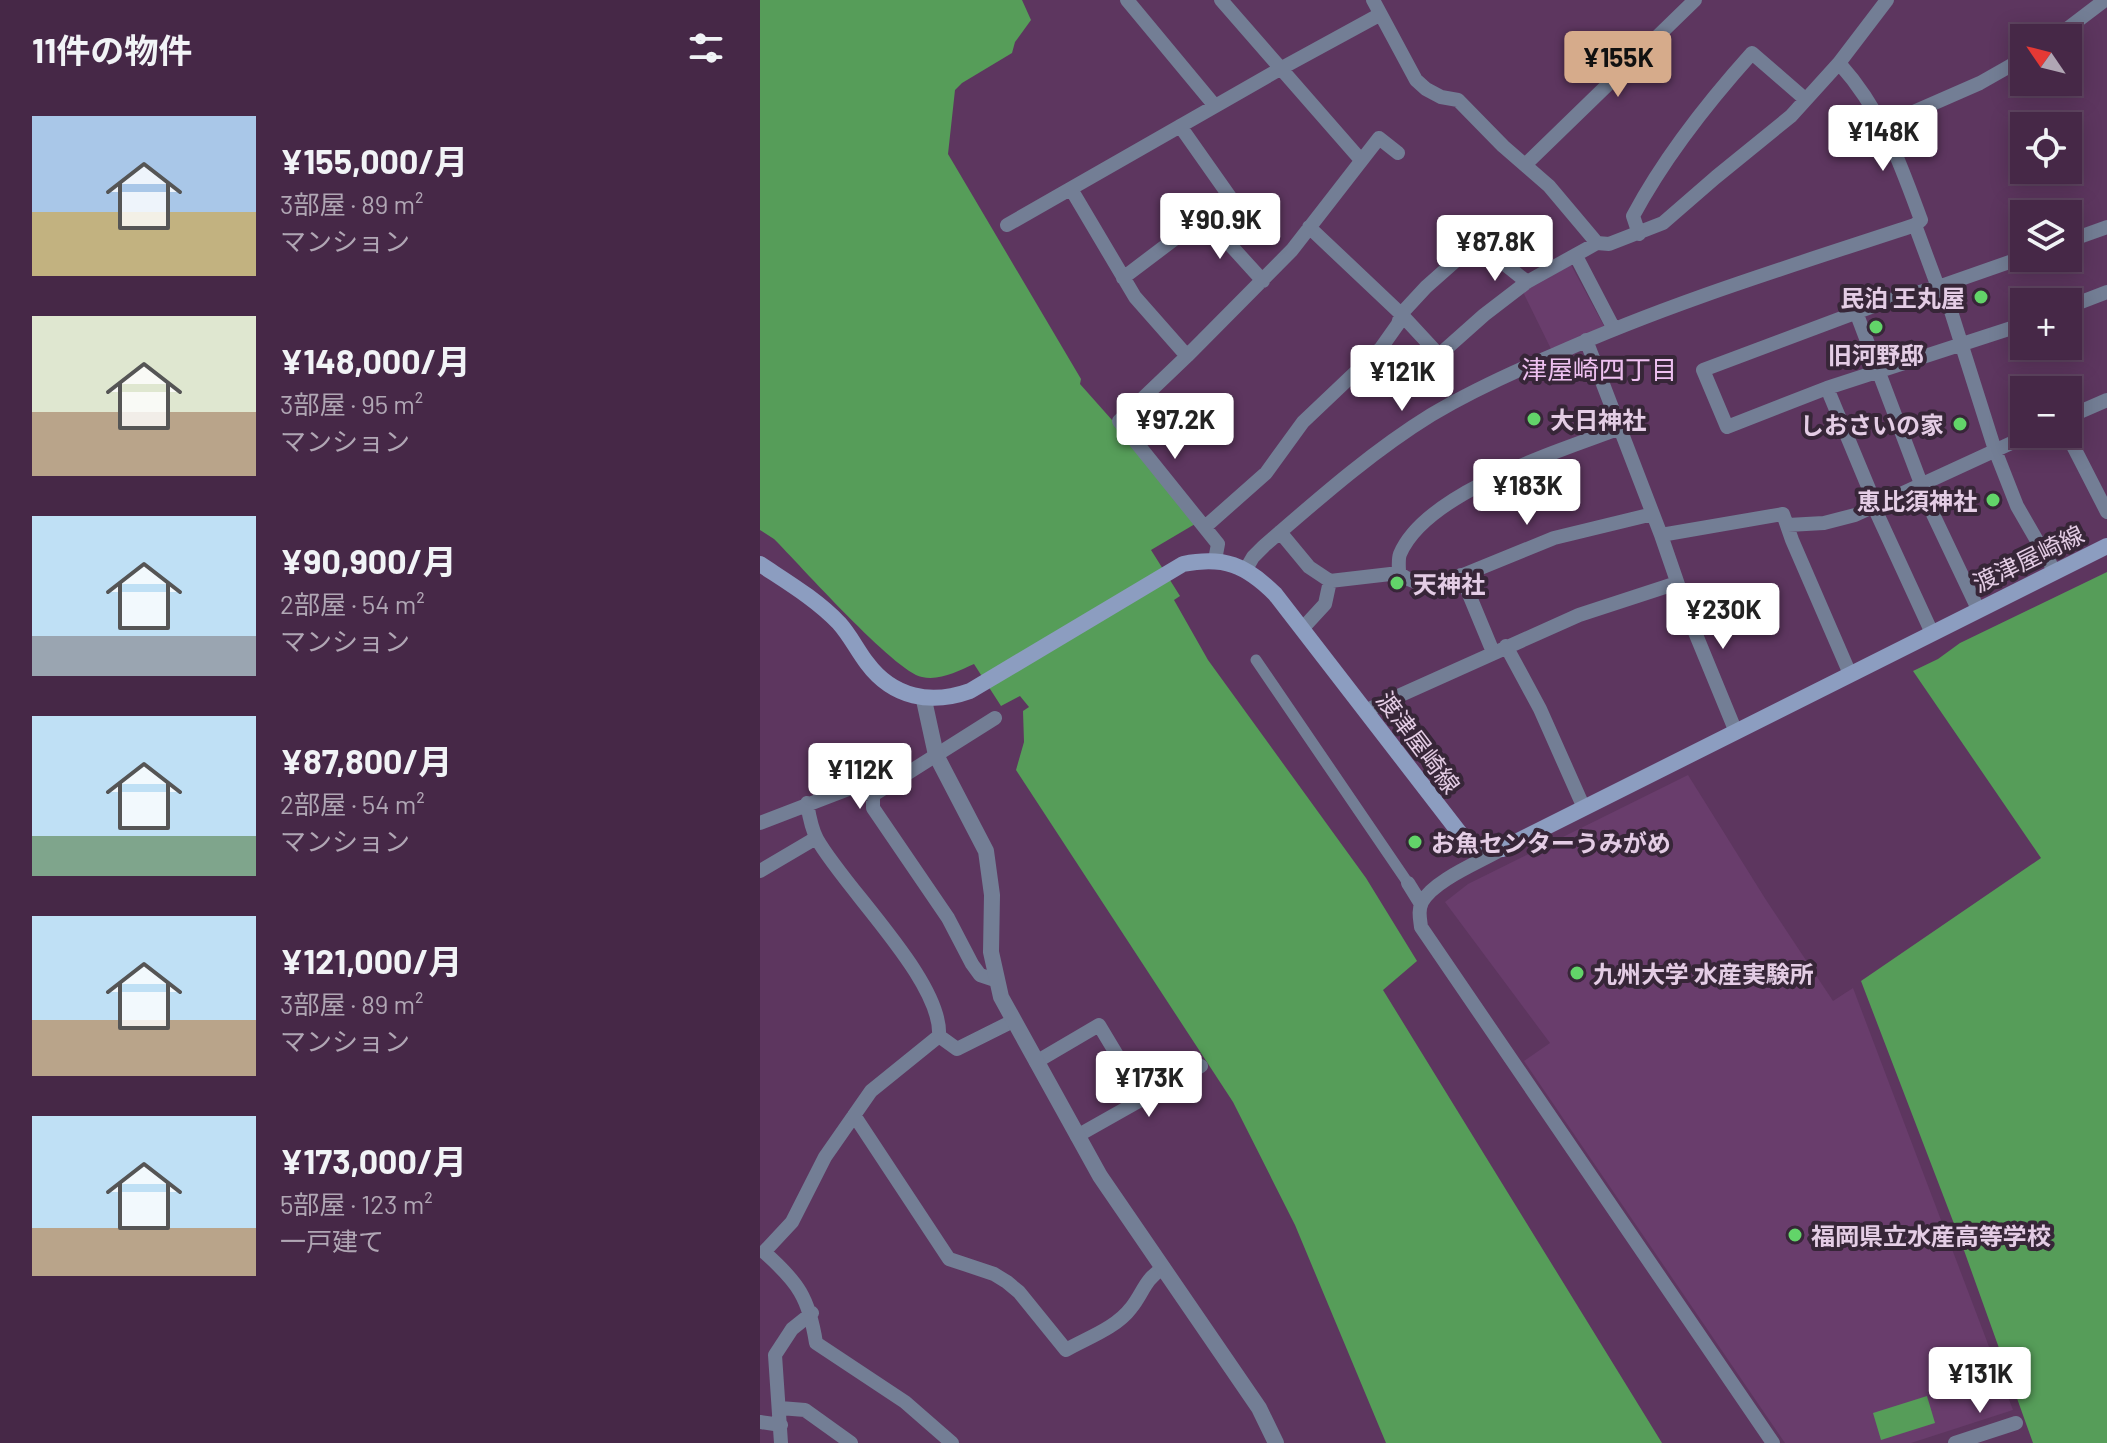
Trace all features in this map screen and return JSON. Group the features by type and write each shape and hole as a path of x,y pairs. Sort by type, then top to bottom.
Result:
{"main road":[{"name":"渡津屋崎線","path":"924,700 955,697 987,681 1167,572 1183,564 1215,560 1246,569 1275,594 1462,836 1474,844 1502,849 2107,546"},
{"path":"760,564 829,613 878,676 891,687 924,700"}],"street":[{"path":"1127,0 1215,106"},
{"path":"1221,0 1360,159"},
{"path":"1373,0 1416,80 1441,97 1458,100 1549,186 1597,243"},
{"path":"1309,227 1401,314 1439,355 1527,282 1597,243 1609,244 1663,223 1791,116 1839,63 1887,0"},
{"path":"2073,24 2105,0"},
{"path":"1525,165 1686,3"},
{"path":"1007,225 1379,15"},
{"path":"1639,234 1633,216 1646,192 1701,115 1752,53 1805,99"},
{"path":"1246,569 1253,557 1280,532 1369,460 1430,416 1516,371 1614,329 1915,225 1921,220 1884,125 1862,89 1839,63"},
{"path":"1884,125 1980,83 2010,66"},
{"path":"1123,278 1230,197 1180,126"},
{"path":"1215,560 1218,544 1119,421 1292,250 1379,138 1398,153"},
{"path":"1071,189 1135,297 1187,356"},
{"path":"1204,216 1263,281"},
{"path":"1915,225 1962,345 1995,450 2017,506 2055,572"},
{"path":"2082,236 2107,227"},
{"path":"1205,527 1266,473 1303,422 1381,348 1398,324 1401,314 1470,248 1481,245 1527,282"},
{"path":"1576,256 1614,329"},
{"path":"2010,262 1856,312 1703,370 1727,427 1827,388 2010,329"},
{"path":"2082,302 2107,292"},
{"path":"1856,312 1922,485 1978,609"},
{"path":"1586,340 1736,732"},
{"path":"1827,388 1874,507 1932,633"},
{"path":"2082,411 2107,400"},
{"path":"1399,573 1399,556 1413,534 1445,505 1531,461 1618,429"},
{"path":"1788,525 1824,523 1874,507 2010,443"},
{"path":"2074,448 2107,512"},
{"path":"1280,532 1309,567 1330,581 1399,573 1421,585 1446,582 1554,538 1653,514"},
{"path":"1661,535 1783,514 1850,674"},
{"path":"1461,575 1499,649 1540,709 1584,808"},
{"path":"1302,629 1325,604 1330,581"},
{"path":"1365,711 1579,615 1677,583"},
{"path":"1256,660 1421,904"},
{"path":"924,700 936,755 986,851 992,895 991,952 995,980 1013,1021 1100,1176 1259,1408 1276,1443"},
{"path":"873,795 995,718"},
{"path":"761,819 851,788 873,795"},
{"path":"873,795 873,808 948,918 972,964 980,975 995,980"},
{"path":"807,803 816,838 923,983 940,1024 939,1036 871,1091 825,1157 792,1222 764,1252 789,1274 812,1313 816,1343 905,1402 952,1443"},
{"path":"760,871 816,838"},
{"path":"1502,849 1433,889 1421,904 1421,927 1773,1443"},
{"path":"939,1036 957,1049 1013,1021"},
{"path":"1036,1062 1099,1025 1144,1100"},
{"path":"1077,1136 1201,1066"},
{"path":"854,1115 949,1259 994,1274 1007,1282 1019,1292 1066,1350 1122,1317 1150,1276 1162,1269"},
{"path":"781,1443 775,1355 792,1329 812,1313"},
{"path":"780,1408 805,1410 851,1443"},
{"path":"760,1422 781,1425"},
{"path":"1955,1443 2016,1423"}],"shaded area":[{"path":"760,0 1022,0 1031,20 1015,42 1012,53 955,90 948,154 1081,379 1080,384 1195,524 1151,550 1180,596 1174,600 1208,660 1366,878 1417,961 1383,990 1662,1443 1386,1443 1295,1225 1233,1102 1016,770 1024,742 1023,711 1029,707 1020,696 1001,706 974,664 935,678 922,677 909,671 870,638 774,539 760,530"},
{"path":"1571,265 1604,326 1552,351 1523,292"},
{"path":"2107,572 2107,1443 2033,1443 1961,1242 1861,981 2041,858 1913,671 1938,659 1960,643"},
{"name":"福岡県立水産高等学校","path":"1688,775 1833,1001 1853,988 2013,1410 1911,1443 1785,1443 1524,1061 1550,1043 1445,902 1468,884"},
{"path":"1927,1396 1935,1423 1881,1440 1873,1413"}],"place":[{"name":"民泊 王丸屋","path":"1981,297"},
{"name":"旧河野邸","path":"1876,327"},
{"name":"大日神社","path":"1534,419"},
{"name":"しおさいの家","path":"1960,424"},
{"name":"恵比須神社","path":"1993,500"},
{"name":"天神社","path":"1397,583"},
{"name":"お魚センターうみがめ","path":"1415,842"},
{"name":"九州大学 水産実験所","path":"1577,973"},
{"name":"福岡県立水産高等学校","path":"1795,1235"}],"district":[{"name":"津屋崎四丁目","path":"1599,368"}]}
